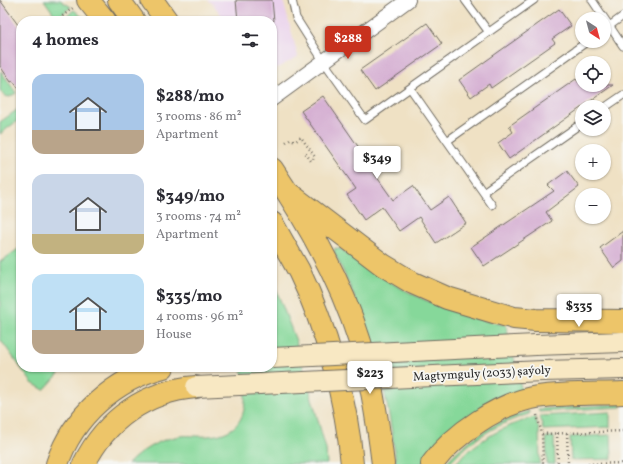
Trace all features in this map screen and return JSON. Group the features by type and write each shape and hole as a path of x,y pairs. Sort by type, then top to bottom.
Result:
{"main road":[{"path":"119,0 130,16"},
{"path":"152,0 163,16"},
{"path":"81,3 98,16"},
{"path":"277,177 324,257 339,287 357,334 374,402 383,464"},
{"path":"287,192 382,265 413,283 446,298 514,318 536,320 623,321"},
{"path":"277,232 299,271 319,320 346,416 352,464"},
{"path":"277,358 623,342"},
{"name":"Magtymguly (2033) şaýoly","path":"196,387 543,371 623,369"},
{"path":"57,464 72,434 87,413 100,400 126,382 147,372"},
{"path":"84,464 96,442 127,411 138,403 164,392 196,387"},
{"path":"432,464 448,446 472,426 501,410 517,404 536,397 623,393"}],"street":[{"path":"277,95 408,0"}],"lane":[{"path":"292,0 296,18 324,62 365,120 534,0"},
{"path":"465,0 488,32"},
{"path":"592,0 598,12"},
{"path":"611,25 623,16"},
{"path":"611,32 623,46"},
{"path":"447,141 578,48"},
{"path":"410,88 492,205"},
{"path":"611,103 623,94"},
{"path":"483,192 575,128"}],"path":[{"path":"63,16 81,3"},
{"path":"286,142 290,139 296,141 301,137 315,157 311,160 304,151"},
{"path":"537,414 542,434 544,464"},
{"path":"542,434 623,431"},
{"path":"557,433 558,464"},
{"path":"567,433 568,464"},
{"path":"588,464 623,463"}],"shaded area":[{"path":"207,0 283,0 298,57 277,68 277,16 222,16 212,3"}],"green space":[{"path":"44,0 60,0 71,7 60,16 56,16"},
{"path":"74,10 81,16 66,16"},
{"path":"1,71 16,93 10,97 4,96 0,90"},
{"path":"16,111 16,122 0,134 0,122"},
{"path":"335,248 341,249 379,275 419,297 461,314 506,325 522,392 421,464 396,464 388,408 375,355 357,303 334,252"},
{"path":"16,251 16,361 0,339 0,262"},
{"path":"277,292 296,341 326,449 327,464 128,464 138,455 161,441 179,436 208,436 222,433 232,428 239,421 243,412 245,391 242,372 277,372"},
{"path":"24,372 60,372 44,390 32,383"},
{"path":"621,404 621,407 539,412 538,409"},
{"path":"529,411 529,414 485,433 466,447 449,464 445,464 473,438 494,425"},
{"path":"610,412 610,427 543,430 540,416"},
{"path":"535,417 539,430 540,464 455,464 472,448 502,429"},
{"path":"611,435 612,459 571,460 570,437"},
{"path":"546,437 554,437 555,464 547,464"}],"building":[{"path":"0,0 16,22 16,85 13,81 11,82 0,66"},
{"path":"236,0 272,0 274,16 238,16"},
{"path":"559,9 571,26 552,39 555,43 491,88 489,84 471,97 459,80"},
{"path":"427,23 442,44 375,91 360,70"},
{"path":"575,80 575,92 603,92 592,100 575,100 575,112 509,159 498,143 513,132 509,126"},
{"path":"323,96 371,165 369,166 393,200 413,186 430,210 449,197 466,223 436,243 419,217 399,231 382,207 364,220 347,195 356,189 301,111"},
{"path":"567,171 579,187 575,188 575,190 546,212 552,221 484,266 471,247 554,191 548,185"},
{"path":"623,231 623,261 614,268 600,248"}]}
